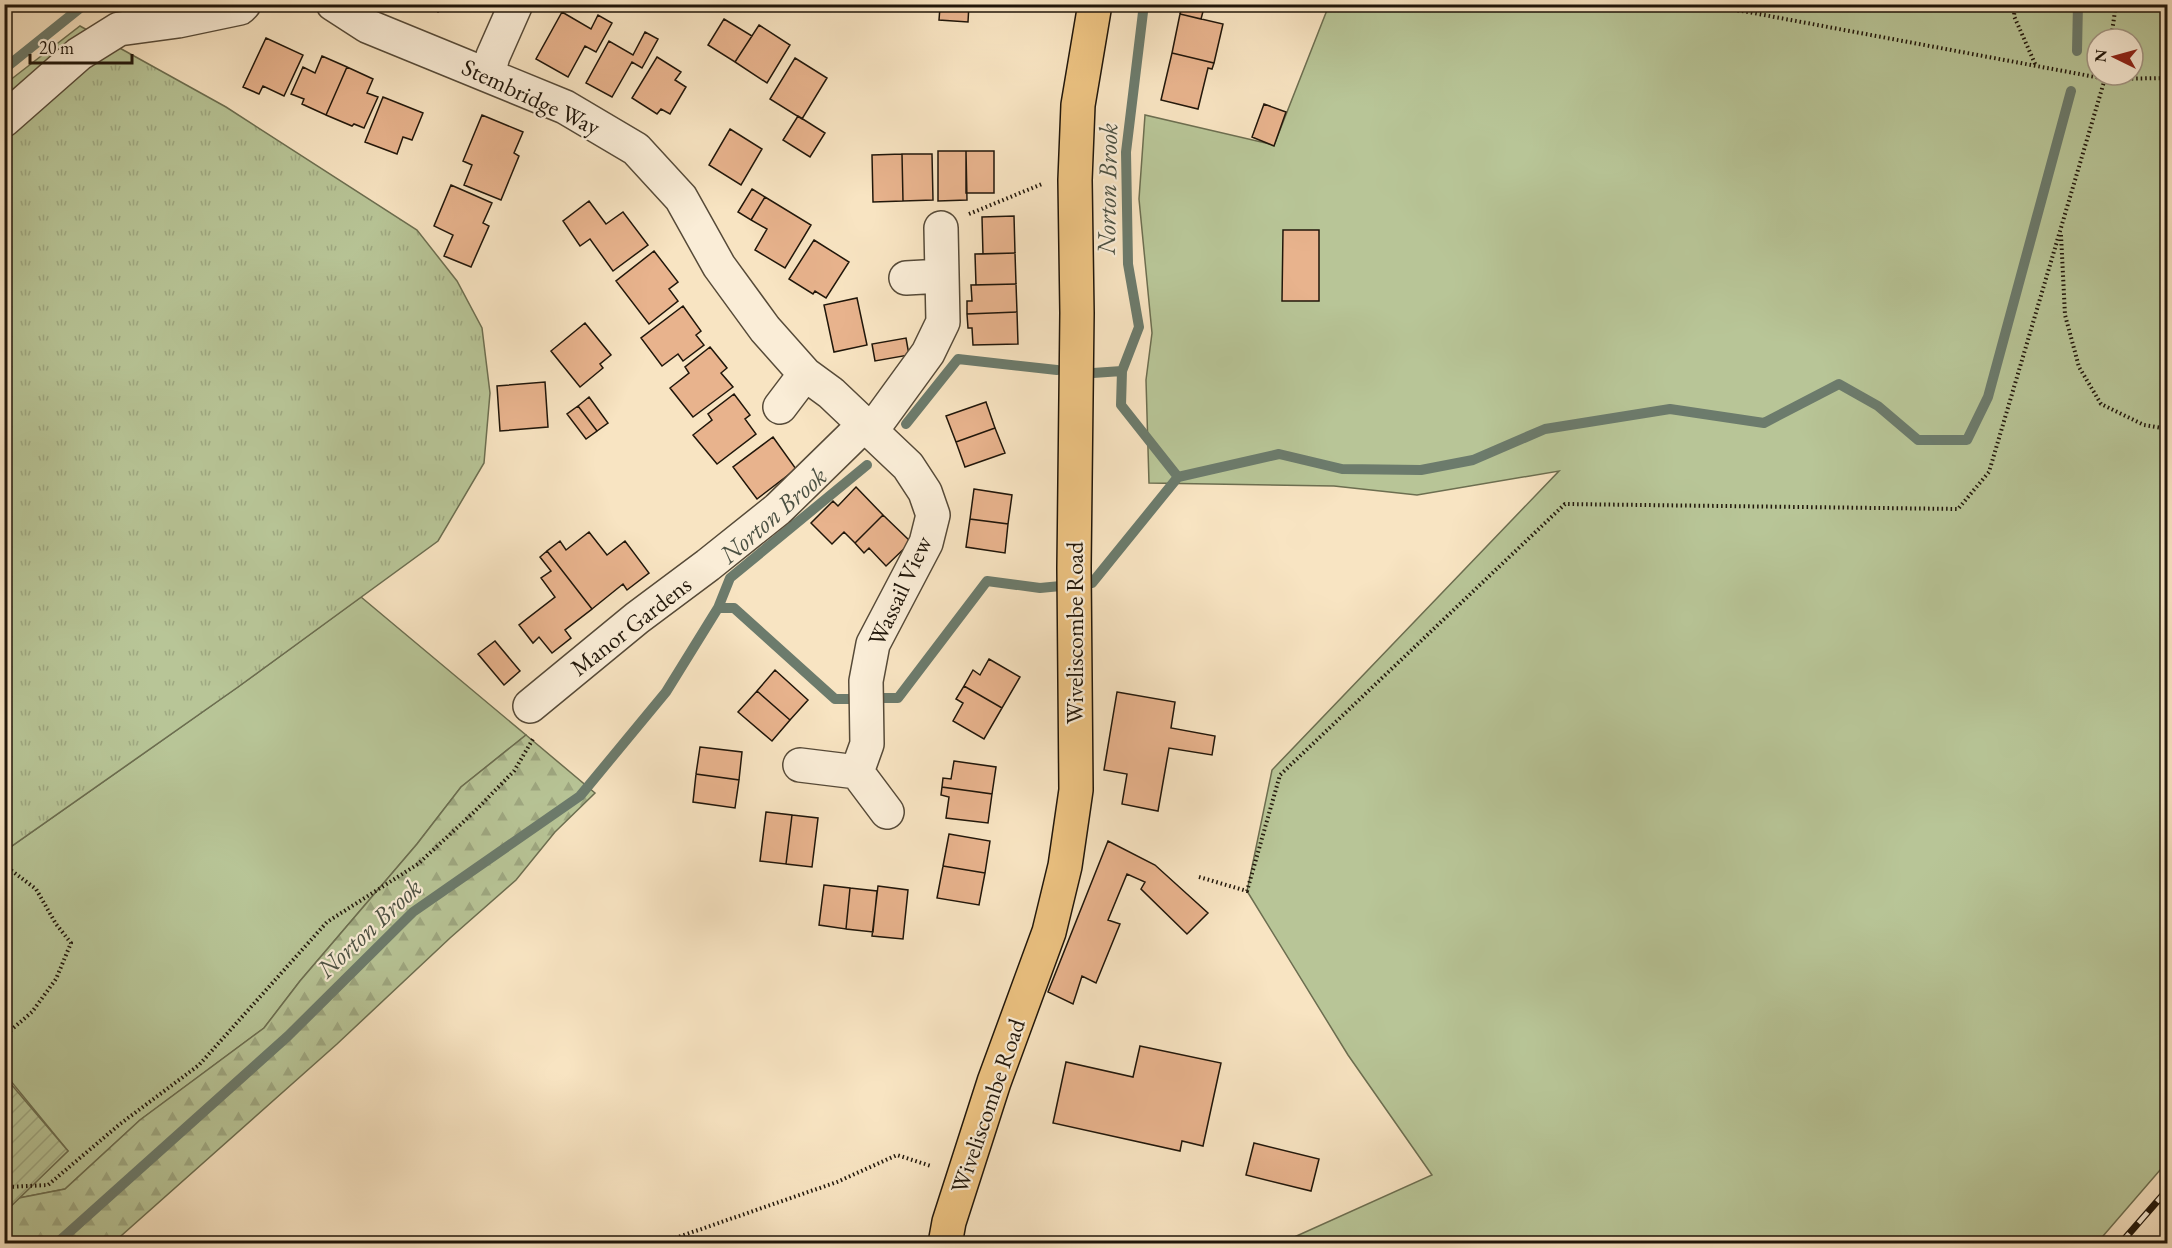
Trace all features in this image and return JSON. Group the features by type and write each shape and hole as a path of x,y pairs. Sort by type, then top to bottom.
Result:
{"main road":[{"name":"Wiveliscombe Road","path":"945,1244 949,1222 994,1082 1049,932 1065,866 1076,790 1074,568 1076,180 1078,116 1095,4"}],"street":[{"path":"4,120 79,54 119,29 178,21 240,8 244,4"},
{"name":"Stembridge Way","path":"333,4 367,26 565,107 636,148 681,198 719,266 765,329 805,374 831,393 869,427"},
{"path":"488,74 493,56 516,4"},
{"path":"869,427 928,353 943,322 941,228"},
{"path":"906,278 942,276"},
{"path":"780,407 805,374"},
{"name":"Manor Gardens","path":"530,706 778,509 869,427"},
{"name":"Wassail View","path":"857,772 867,744 866,681 873,644 926,543 933,515 926,492 908,466 869,427"},
{"path":"801,765 857,772 887,812"}],"path":[{"path":"1693,4 2085,74"},
{"path":"2014,4 2014,16 2036,67"},
{"path":"2113,27 2116,4"},
{"path":"2145,78 2168,78"},
{"path":"1199,877 1247,891 1280,776 1565,504 1958,509 1989,472 2103,87"},
{"path":"941,228 1045,182"},
{"path":"2060,231 2065,315 2079,367 2101,404 2144,425 2168,429"},
{"path":"4,1140 6,1189 48,1185 120,1124 199,1065 327,922 418,864 514,771 533,741 530,706"},
{"path":"4,865 36,889 56,924 71,943 56,979 32,1012 4,1036"},
{"path":"658,1244 837,1182 897,1155 964,1175"}],"green space":[{"path":"1329,5 2167,5 2167,1162 2097,1243 1281,1243 1432,1175 1348,1055 1247,891 1272,770 1559,471 1417,495 1334,486 1149,483 1146,380 1152,333 1139,199 1145,115 1274,145"},
{"path":"80,26 226,107 417,230 457,281 482,328 490,393 484,463 438,541 238,687 5,851 5,84"},
{"path":"361,597 526,735 461,787 417,844 300,981 264,1028 140,1120 65,1189 19,1198 68,1151 5,1074 4,977 10,962 5,851 238,687"},
{"path":"526,735 595,793 555,832 516,880 450,938 337,1044 113,1243 5,1243 5,1212 19,1198 65,1189 140,1120 264,1028 300,981 417,844 461,787"},
{"path":"5,851 10,962 5,977"},
{"path":"4,1077 68,1151 5,1212"}],"building":[{"path":"432,4 451,4 438,12"},
{"path":"901,4 969,4 968,22 939,20 940,7"},
{"path":"1183,4 1205,4 1201,19 1180,14"},
{"path":"562,12 591,29 598,15 612,23 596,52 585,46 568,77 536,59"},
{"path":"1180,14 1223,24 1214,63 1172,53"},
{"path":"724,19 752,36 735,62 708,45"},
{"path":"759,25 790,45 767,83 735,62"},
{"path":"645,32 658,39 642,68 632,62 612,97 586,83 609,41 633,55"},
{"path":"266,38 303,55 284,96 263,86 259,94 243,87"},
{"path":"1172,53 1214,63 1212,69 1208,68 1198,109 1161,100"},
{"path":"322,56 347,67 326,115 302,104 304,99 291,94 303,67 315,73"},
{"path":"657,57 681,72 675,80 686,87 670,114 661,109 657,114 632,98"},
{"path":"795,58 827,78 802,119 770,99"},
{"path":"347,67 373,79 367,93 378,97 364,128 354,124 352,126 326,115"},
{"path":"383,97 423,113 412,140 403,137 397,154 365,142"},
{"path":"1264,104 1286,112 1274,146 1252,137"},
{"path":"482,115 523,132 514,153 519,156 501,200 464,185 472,165 463,161"},
{"path":"798,116 825,133 810,157 783,140"},
{"path":"730,129 762,149 741,185 709,165"},
{"path":"938,151 966,151 967,200 938,201"},
{"path":"966,151 994,151 994,193 966,193"},
{"path":"902,154 903,201 873,202 872,155"},
{"path":"902,154 932,154 933,200 903,201"},
{"path":"451,185 492,203 483,223 489,226 471,267 444,256 453,235 434,226"},
{"path":"752,189 765,197 751,220 738,212"},
{"path":"765,197 811,225 785,268 755,250 767,229 751,220"},
{"path":"589,201 606,224 623,212 648,245 613,271 590,239 580,246 563,221"},
{"path":"1014,216 1015,253 983,254 982,217"},
{"path":"1283,230 1319,230 1319,301 1282,301"},
{"path":"814,240 849,262 826,298 815,291 813,294 789,279"},
{"path":"654,251 678,282 669,289 678,301 649,324 616,281"},
{"path":"1015,253 1016,284 976,285 975,254"},
{"path":"1016,284 1017,312 967,314 967,301 972,301 971,285"},
{"path":"857,298 867,345 834,352 824,305"},
{"path":"683,306 701,331 696,335 704,345 683,361 678,354 662,366 641,338"},
{"path":"1017,312 1018,344 973,345 972,328 968,328 967,314"},
{"path":"585,323 611,355 600,364 603,368 580,387 551,351"},
{"path":"906,338 909,355 875,361 872,344"},
{"path":"710,347 727,368 721,373 733,387 693,417 670,388 689,373 685,367"},
{"path":"545,382 548,427 500,431 497,386"},
{"path":"734,394 750,415 745,419 756,434 717,464 693,435 712,420 708,414"},
{"path":"589,397 608,423 597,431 578,406"},
{"path":"986,402 995,428 956,442 946,416"},
{"path":"578,406 597,431 586,439 567,414"},
{"path":"995,428 1005,453 965,467 956,442"},
{"path":"773,437 796,469 757,499 733,467"},
{"path":"856,487 883,515 855,543 844,532 832,544 811,523 833,501 838,506"},
{"path":"974,489 1012,495 1008,524 970,519"},
{"path":"883,515 911,542 886,566 869,548 864,553 855,543"},
{"path":"970,519 1008,524 1005,553 966,547"},
{"path":"589,532 607,555 625,541 649,573 627,590 623,584 592,609 547,551 560,541 566,550"},
{"path":"547,551 592,609 565,630 571,638 552,653 539,637 533,643 519,625 555,597 541,578 551,571 540,557"},
{"path":"495,641 520,671 504,685 478,654"},
{"path":"989,659 1020,677 1002,708 964,686 973,670 980,675"},
{"path":"775,670 808,700 790,720 757,691"},
{"path":"964,686 1002,708 984,739 953,721 963,703 956,699"},
{"path":"757,691 790,720 772,741 738,712"},
{"path":"1117,692 1175,702 1171,728 1215,736 1212,755 1169,748 1158,811 1122,804 1127,774 1104,770"},
{"path":"700,747 742,752 739,780 696,774"},
{"path":"954,761 996,767 992,794 942,787 943,778 951,779"},
{"path":"696,774 739,780 735,808 693,802"},
{"path":"942,787 992,794 988,823 946,818 949,797 941,795"},
{"path":"766,812 792,815 786,864 760,861"},
{"path":"792,815 818,818 812,867 786,864"},
{"path":"949,834 990,841 985,873 943,866"},
{"path":"1108,841 1155,865 1208,913 1187,934 1141,889 1145,882 1127,874 1108,920 1120,924 1096,983 1082,976 1073,1004 1048,992"},
{"path":"943,866 985,873 979,905 937,898"},
{"path":"824,885 850,888 846,929 819,925"},
{"path":"878,886 908,890 903,939 872,936"},
{"path":"850,888 877,891 873,932 846,929"},
{"path":"1140,1046 1221,1063 1203,1146 1182,1141 1180,1151 1053,1123 1066,1062 1133,1077"},
{"path":"1254,1143 1319,1159 1311,1191 1246,1175"}],"waterway":[{"path":"4,69 85,4"},
{"name":"Norton Brook","path":"882,698 898,698 987,581 1040,588 1092,583 1178,477 1121,405 1122,371 1139,327 1128,264 1126,152 1144,4"},
{"path":"2077,51 2078,4"},
{"path":"1178,477 1279,454 1342,469 1421,470 1473,460 1545,429 1670,409 1764,423 1839,384 1878,406 1918,440 1967,440 1988,397 2071,91"},
{"name":"Norton Brook","path":"906,424 958,359 1057,370"},
{"name":"Norton Brook","path":"1093,373 1122,371"},
{"name":"Norton Brook","path":"718,608 730,578 867,465"},
{"name":"Norton Brook","path":"56,1244 288,1036 413,912 580,796 666,692 718,608 734,608 835,699 853,699"}],"railway":[{"path":"2120,1244 2168,1189"}]}
